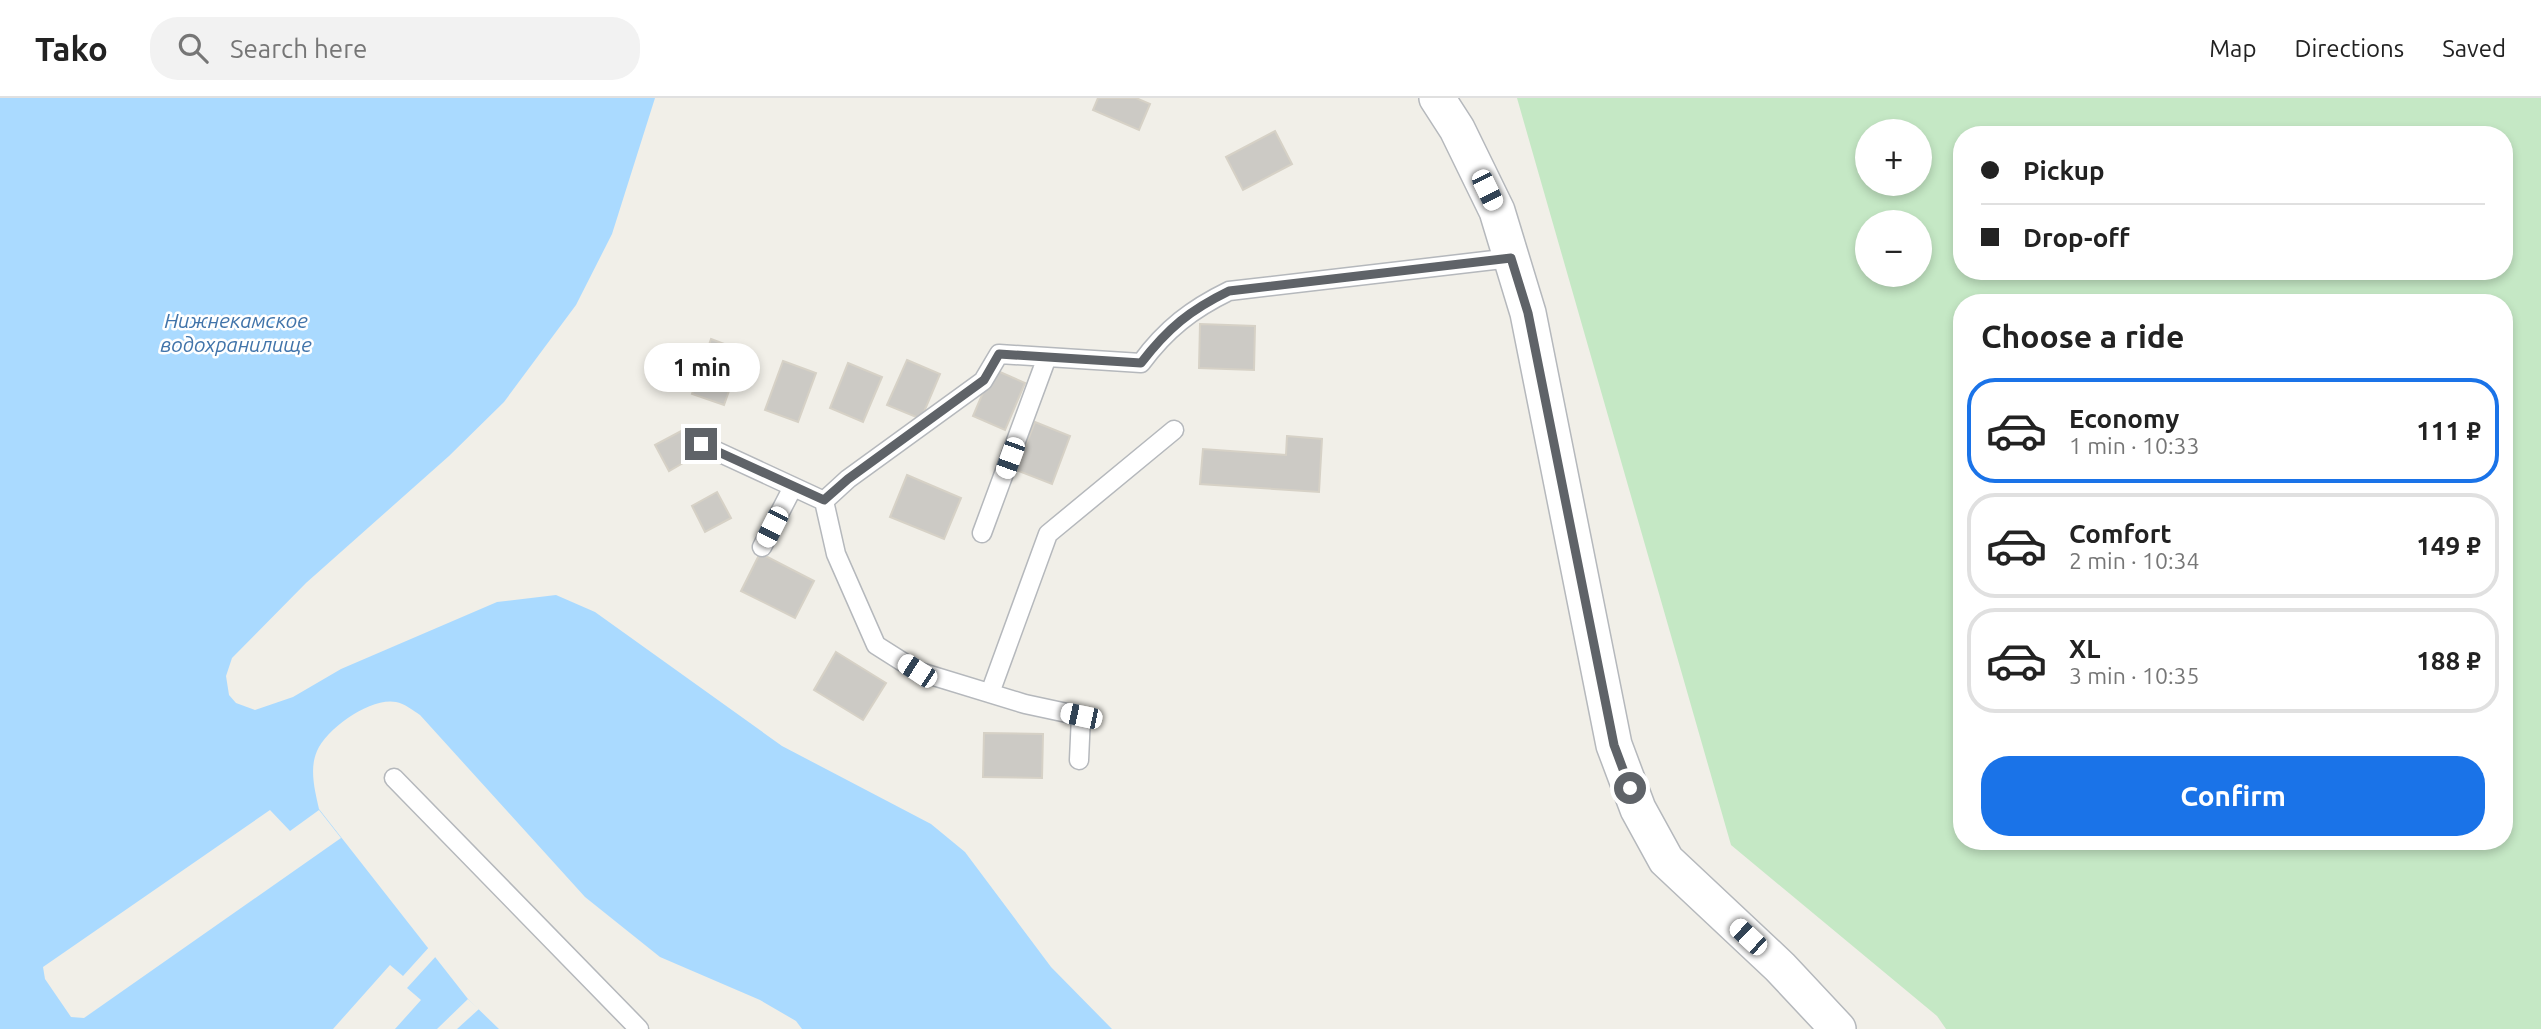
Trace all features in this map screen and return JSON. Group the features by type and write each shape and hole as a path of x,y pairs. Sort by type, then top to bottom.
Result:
{"street":[{"path":"1437,98 1457,129 1497,211 1528,313 1614,745 1637,809 1666,860 1780,967 1838,1029"}],"lane":[{"path":"824,500 848,479 984,380 999,354 1141,363 1162,335 1194,309 1229,291 1511,258"},
{"path":"982,533 1047,357"},
{"path":"989,693 1048,534 1174,430"},
{"path":"701,444 824,500"},
{"path":"762,547 793,487"},
{"path":"824,500 836,554 876,645 917,671 989,693 1081,716 1079,760"},
{"path":"394,778 639,1029"}],"green space":[{"path":"1517,98 2541,98 2541,1029 1946,1029 1937,1016 1731,845"}],"water":[{"name":"Нижнекамское водохранилище","path":"0,98 655,98 612,234 576,305 504,402 449,456 306,583 232,658 226,676 229,695 236,703 255,710 293,697 341,669 497,602 556,595 595,612 782,746 931,824 965,852 1051,967 1112,1029 802,1029 796,1021 760,1000 660,957 585,897 420,715 402,704 386,702 375,704 351,716 322,742 313,765 319,809 468,999 499,1029 0,1029"}],"pier":[{"path":"270,810 290,831 319,810 341,838 84,1018 71,1017 45,979 43,967"},
{"path":"431,945 438,954 407,988 421,1000 395,1029 333,1029 390,965 403,976"},
{"path":"468,999 479,1009 457,1029 437,1029"}],"building":[{"path":"1098,98 1136,98 1150,104 1139,130 1093,110"},
{"path":"1275,131 1292,164 1243,190 1226,157"},
{"path":"1200,324 1255,326 1254,370 1199,368"},
{"path":"711,339 743,351 724,405 692,394"},
{"path":"907,360 940,374 921,419 887,405"},
{"path":"783,361 816,373 798,422 765,410"},
{"path":"848,363 882,377 863,422 830,408"},
{"path":"993,369 1025,383 1005,430 973,416"},
{"path":"1035,422 1070,436 1052,484 1016,470"},
{"path":"681,431 695,456 669,471 655,445"},
{"path":"1287,436 1322,439 1319,492 1200,484 1203,449 1286,455"},
{"path":"907,475 961,498 944,539 890,517"},
{"path":"717,492 731,518 705,532 692,506"},
{"path":"760,553 814,581 795,618 741,591"},
{"path":"836,652 886,683 863,720 814,690"},
{"path":"984,733 1043,734 1042,778 983,777"}],"route":[{"path":"701,444 824,500 848,479 984,380 999,354 1141,363 1162,335 1194,309 1229,291 1511,258 1528,313 1614,745 1630,788"}]}
